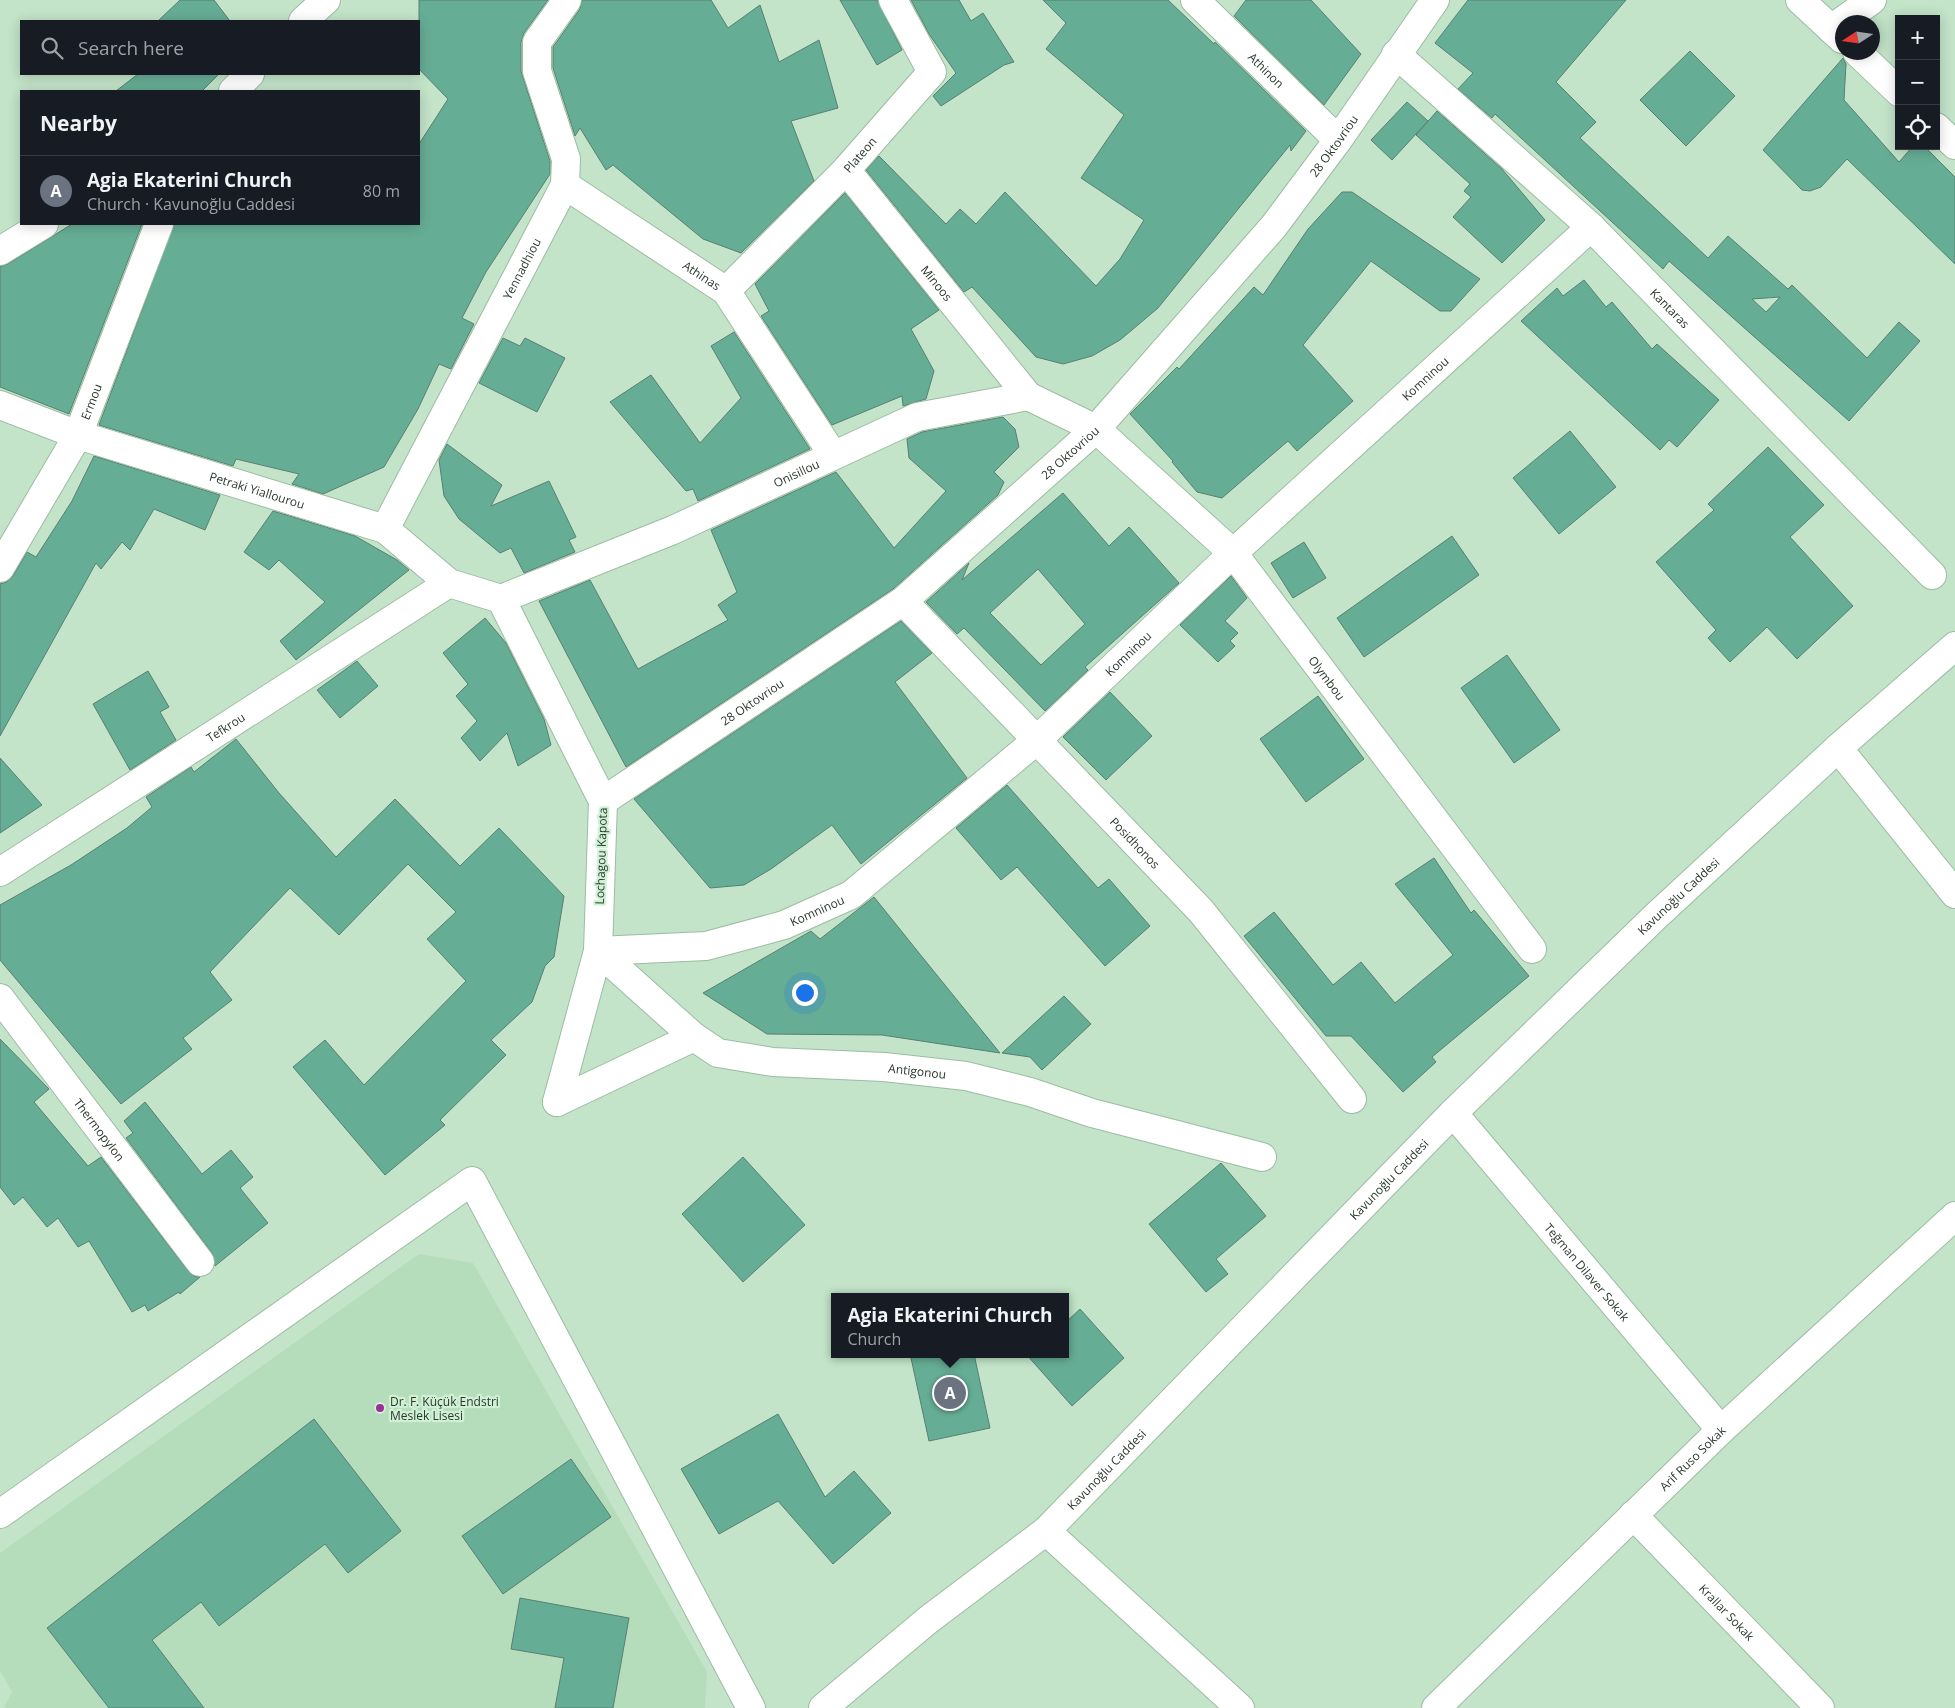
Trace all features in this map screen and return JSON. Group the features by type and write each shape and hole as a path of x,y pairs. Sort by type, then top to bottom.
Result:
{"street":[{"path":"304,20 326,0"},
{"name":"Yennadhiou","path":"385,529 564,185 566,160 537,72 537,42 567,0"},
{"name":"Plateon","path":"726,291 846,170 932,72 893,0"},
{"name":"Athinon","path":"1195,0 1338,140"},
{"name":"28 Oktovriou","path":"603,801 903,600 1096,429 1274,226 1338,140 1435,0"},
{"path":"1800,0 1835,32"},
{"path":"1857,15 1872,0"},
{"name":"Kantaras","path":"1396,54 1591,227 1932,575"},
{"path":"1865,60 1895,88"},
{"path":"234,90 249,75"},
{"path":"1940,131 1955,145"},
{"name":"Minoos","path":"846,170 1028,396"},
{"name":"Athinas","path":"564,185 726,291 833,455"},
{"path":"0,251 42,225"},
{"name":"Ermou","path":"0,568 78,434 159,225"},
{"name":"Komninou","path":"598,951 706,946 784,925 852,895 1037,740 1233,553 1591,227"},
{"path":"1028,396 1096,429"},
{"name":"Onisillou","path":"501,599 673,530 917,417 1028,396"},
{"name":"Petraki Yiallourou","path":"0,404 78,434 385,529 450,583 501,599"},
{"name":"Olymbou","path":"1096,429 1233,553 1532,949"},
{"name":"Tefkrou","path":"0,872 450,583"},
{"name":"Lochagou Kapota","path":"501,599 603,801 598,951 557,1102 694,1036"},
{"name":"Posidhonos","path":"903,600 1201,910 1352,1099"},
{"name":"Kavunoğlu Caddesi","path":"823,1708 928,1620 1046,1531 1453,1113 1655,917 1838,748 1955,646"},
{"path":"1838,748 1955,894"},
{"name":"Antigonou","path":"598,951 694,1036 718,1053 772,1062 884,1067 966,1076 1030,1092 1092,1113 1262,1157"},
{"name":"Thermopylon","path":"0,998 200,1262"},
{"name":"Teğman Dilaver Sokak","path":"1453,1113 1720,1430"},
{"path":"0,1514 472,1181 751,1708"},
{"name":"Arif Ruso Sokak","path":"1436,1708 1720,1430 1955,1216"},
{"name":"Krallar Sokak","path":"1633,1515 1820,1708"},
{"path":"1046,1531 1240,1708"}],"shaded area":[{"name":"Dr. F. Küçük Endstri Meslek Lisesi","path":"419,1254 473,1263 707,1672 705,1708 4,1708 12,1692 0,1670 0,1553"}],"building":[{"path":"180,0 214,0 229,20 159,20"},
{"path":"419,0 548,0 524,33 521,42 521,71 550,161 550,174 486,272 462,318 474,324 451,369 439,364 418,409 384,467 323,494 292,484 299,474 236,459 233,466 99,425 174,225 420,225 420,142 448,99 420,70"},
{"path":"582,0 711,0 728,28 760,5 779,62 819,40 838,108 791,121 814,181 741,253 703,239 613,165 606,170 580,128 575,136 553,68 553,47 580,9"},
{"path":"840,0 877,0 902,50 877,65"},
{"path":"911,0 959,0 971,21 983,13 1014,62 1004,65 941,106 933,96 956,73 929,34"},
{"path":"1043,0 1168,0 1214,44 1215,42 1306,131 1291,151 1290,145 1158,308 1120,340 1092,356 1063,364 1036,357 972,287 964,292 866,170 879,156 946,224 960,209 976,224 1005,192 1096,286 1120,259 1144,220 1081,178 1124,115 1046,49 1066,23"},
{"path":"1246,0 1311,0 1361,54 1324,105 1234,16"},
{"path":"1468,0 1626,0 1556,82 1596,122 1580,138 1708,258 1728,236 1788,289 1792,285 1867,358 1899,322 1920,341 1849,421 1669,261 1663,269 1495,114 1492,118 1458,89 1473,73 1435,43","holes":["1780,297 1766,312 1752,299"]},
{"path":"1690,51 1735,96 1686,146 1640,100"},
{"path":"1841,60 1844,60 1846,64 1844,100 1899,162 1910,150 1928,150 1955,177 1955,264 1847,159 1821,187 1810,191 1802,190 1763,150"},
{"path":"137,75 218,75 203,90 117,90"},
{"path":"1407,102 1428,121 1392,160 1371,140"},
{"path":"1437,111 1502,169 1545,220 1502,263 1453,217 1471,197 1464,191 1470,184 1416,135"},
{"path":"1342,192 1352,192 1480,279 1451,311 1440,311 1371,261 1303,345 1353,401 1297,451 1288,441 1222,498 1197,492 1173,461 1130,414 1177,367 1179,369 1254,287 1263,295 1308,229"},
{"path":"845,193 939,310 911,329 934,371 926,399 903,406 902,396 832,425 761,316 769,311 755,284"},
{"path":"70,225 142,225 69,414 0,387 0,267 8,264"},
{"path":"1584,280 1606,307 1612,302 1652,349 1657,344 1719,400 1677,447 1669,440 1660,450 1521,321 1557,288 1563,296"},
{"path":"734,332 810,449 698,501 693,489 686,491 610,402 651,375 700,443 741,398 711,346"},
{"path":"503,338 520,346 525,338 565,358 537,412 479,383"},
{"path":"1003,417 1015,429 1019,447 994,472 1004,482 998,495 893,589 626,767 539,601 590,580 638,669 728,620 718,605 737,592 711,530 836,472 894,548 946,491 909,458 907,439 922,432"},
{"path":"1570,431 1616,487 1559,534 1513,478"},
{"path":"447,444 502,485 491,506 549,481 576,537 569,540 575,552 524,573 511,548 500,553 459,519 444,496 439,460"},
{"path":"1768,447 1824,505 1790,537 1853,606 1797,659 1767,627 1730,662 1708,638 1716,630 1656,562 1714,510 1708,504"},
{"path":"94,456 220,495 205,530 154,509 130,550 122,542 101,569 96,563 0,736 0,584 7,582 13,576 27,552 36,557 72,501"},
{"path":"1063,493 1109,546 1129,527 1179,583 1085,667 1088,670 1045,711 964,628 957,634 926,602 969,563 962,580","holes":["1038,569 1085,624 1041,665 990,613"]},
{"path":"273,511 355,536 397,560 409,570 296,660 280,641 325,602 279,560 269,570 244,552"},
{"path":"1452,536 1479,575 1364,657 1337,618"},
{"path":"1304,542 1326,578 1293,598 1271,563"},
{"path":"1231,576 1247,598 1225,621 1238,633 1230,641 1235,646 1218,662 1180,625"},
{"path":"485,618 506,643 544,719 551,745 518,766 507,733 480,761 461,738 477,721 456,696 468,684 443,653"},
{"path":"901,621 932,653 895,682 967,778 861,864 832,825 771,869 744,885 710,888 634,799"},
{"path":"1507,655 1560,730 1514,763 1461,688"},
{"path":"357,661 378,686 340,718 317,690"},
{"path":"148,671 169,707 160,712 176,740 130,770 93,704"},
{"path":"1110,692 1152,736 1106,780 1063,737"},
{"path":"1318,696 1364,759 1306,802 1260,739"},
{"path":"236,739 279,793 336,857 395,799 460,866 499,828 564,896 554,957 545,966 532,1002 491,1040 506,1055 440,1120 445,1125 385,1175 293,1067 325,1040 364,1085 466,981 427,939 456,912 408,864 339,935 290,888 210,972 232,1000 183,1038 192,1049 121,1104 0,960 0,905 71,865 127,828 152,807 146,797 191,767 194,772"},
{"path":"0,758 42,805 0,833"},
{"path":"1007,785 1098,888 1109,879 1150,926 1105,966 1017,867 1001,880 956,828"},
{"path":"1434,858 1471,913 1474,910 1529,976 1432,1057 1436,1062 1403,1092 1351,1036 1326,1036 1244,936 1274,912 1333,985 1361,962 1395,1003 1453,955 1395,884"},
{"path":"874,897 1000,1053 882,1035 767,1034 703,993 811,931 820,939"},
{"path":"1064,996 1091,1024 1042,1070 1030,1057 1002,1053"},
{"path":"0,1039 49,1089 34,1102 88,1166 101,1157 188,1271 194,1276 200,1277 180,1294 179,1292 148,1311 145,1305 132,1312 89,1241 78,1247 58,1218 47,1227 23,1197 14,1205 0,1187"},
{"path":"145,1102 202,1174 231,1150 253,1177 240,1188 268,1223 215,1266 212,1253 126,1138 133,1133 124,1121"},
{"path":"743,1157 805,1225 743,1282 682,1214"},
{"path":"1221,1163 1266,1216 1216,1259 1228,1274 1206,1292 1149,1224"},
{"path":"1080,1309 1124,1358 1072,1406 1030,1358 1069,1358 1069,1319"},
{"path":"911,1358 975,1358 990,1428 929,1441"},
{"path":"778,1414 825,1497 854,1471 891,1513 833,1564 778,1501 719,1534 681,1469"},
{"path":"314,1419 401,1531 348,1573 325,1544 219,1626 201,1602 152,1640 204,1708 109,1708 47,1628"},
{"path":"571,1459 611,1517 503,1594 462,1536"},
{"path":"520,1598 629,1618 613,1708 555,1708 564,1658 511,1649"}],"place":[{"name":"Agia Ekaterini Church","path":"950,1393"},
{"name":"Dr. F. Küçük Endstri Meslek Lisesi","path":"380,1408"}]}
